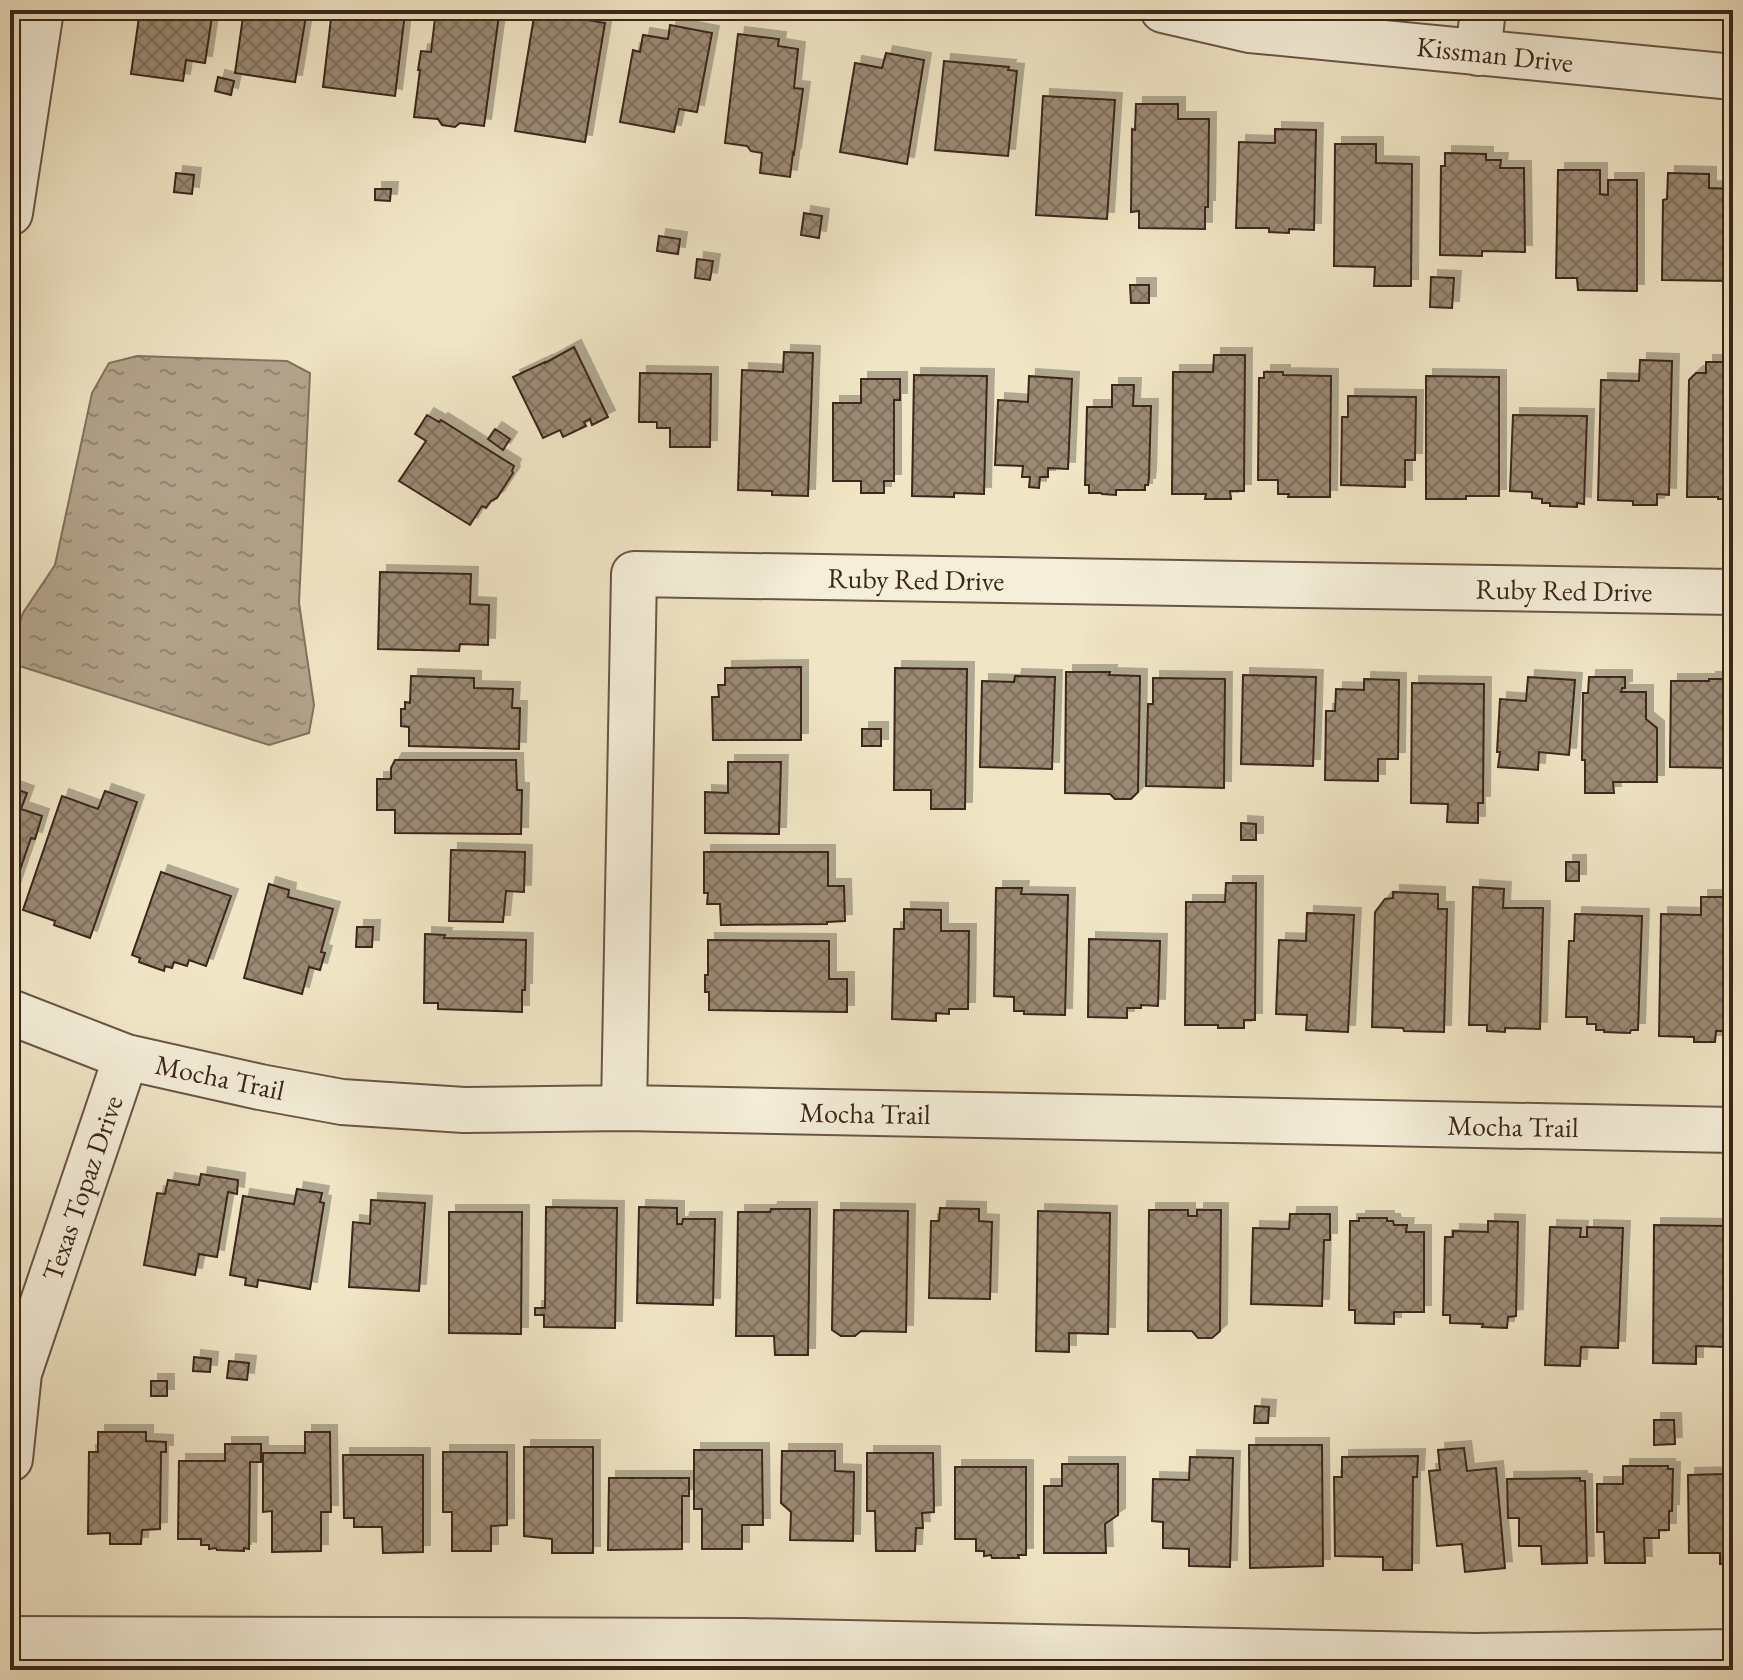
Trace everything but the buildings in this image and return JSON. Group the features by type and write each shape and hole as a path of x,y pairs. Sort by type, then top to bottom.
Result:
{"street":[{"path":"10,213 41,10"},
{"name":"Kissman Drive","path":"1163,10 1250,30 1733,77"},
{"path":"1478,53 1483,10"},
{"name":"Ruby Red Drive","path":"624,1108 634,574 1733,592"},
{"name":"Mocha Trail","path":"10,1012 126,1057 342,1102 464,1110 624,1108 1733,1130"},
{"name":"Texas Topaz Drive","path":"10,1459 19,1373 126,1057"},
{"path":"10,1639 745,1641 1475,1656 1733,1652"}],"water":[{"path":"137,356 287,361 310,373 299,603 314,705 309,733 269,745 10,663 10,650 23,613 55,565 92,393 109,363"}]}
